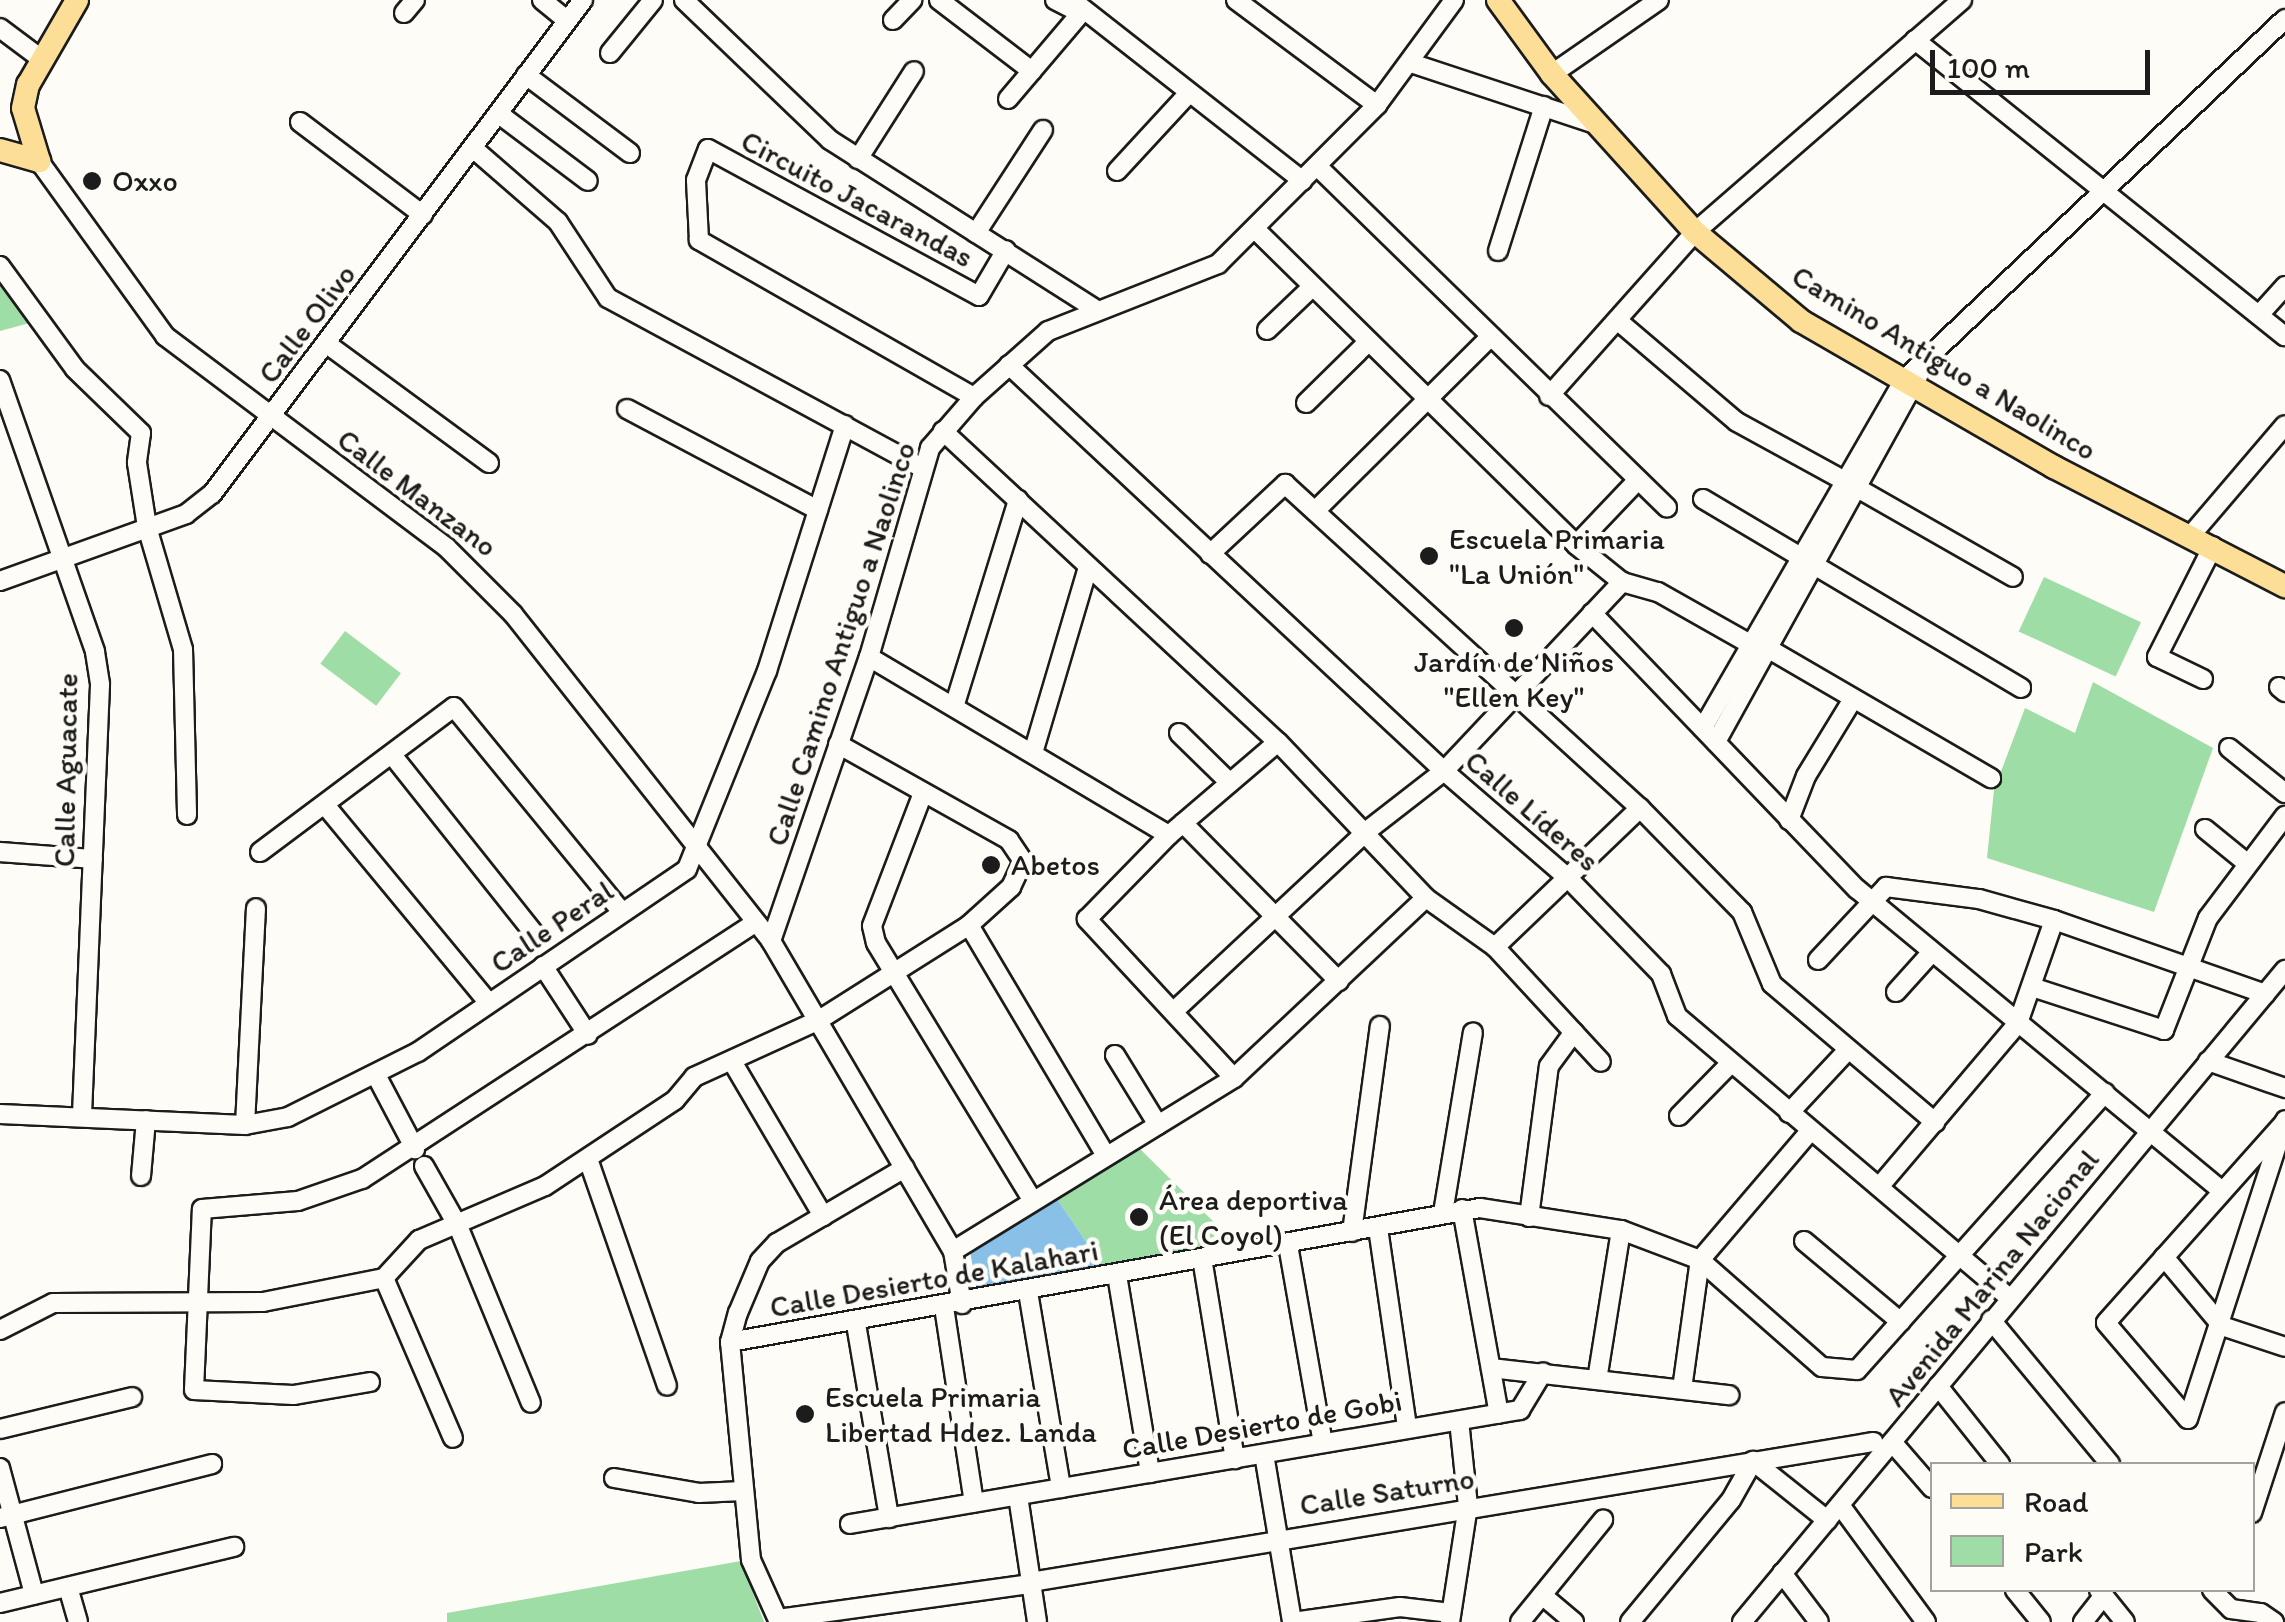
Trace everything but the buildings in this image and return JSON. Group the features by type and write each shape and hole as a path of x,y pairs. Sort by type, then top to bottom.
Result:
{"main road":[{"path":"11,110 76,0"},
{"name":"Camino Antiguo a Naolinco","path":"1498,0 1552,74 1695,232 1801,320 2054,467 2285,586"},
{"name":"Calle Manzano","path":"11,110 39,160"},
{"path":"0,150 39,160"}],"street":[{"path":"542,0 567,20"},
{"name":"Calle Olivo","path":"0,582 201,505 270,420 583,0"},
{"path":"610,53 653,0"},
{"path":"684,0 803,118 858,159 1094,308"},
{"path":"893,20 912,0"},
{"path":"939,0 1032,71"},
{"path":"1054,0 1076,6 1303,181"},
{"path":"1236,0 1260,7 1377,105"},
{"name":"Calle Camino Antiguo a Naolinco","path":"771,940 869,657 922,468 943,431 974,397 1048,331 1094,308 1196,277 1256,230 1377,105 1454,0"},
{"path":"1552,74 1659,0"},
{"path":"1550,396 1695,232 1962,0"},
{"path":"1008,98 1032,71 1076,6"},
{"path":"1709,735 1750,644 1807,561 1909,382 1924,363 2285,19"},
{"path":"0,28 40,58"},
{"path":"1914,40 2285,336"},
{"path":"1411,62 1595,124"},
{"path":"858,159 914,70"},
{"path":"526,75 630,153"},
{"path":"1117,171 1189,93"},
{"path":"1498,251 1544,106"},
{"path":"499,114 588,181"},
{"path":"300,122 423,215"},
{"path":"976,233 1043,130"},
{"path":"474,149 558,222 608,298 922,468"},
{"name":"Circuito Jacarandas","path":"974,397 698,240 696,180 708,149 980,296 1006,250"},
{"name":"Calle Manzano","path":"39,160 144,313 270,420 476,572 771,940 953,1251"},
{"path":"1318,166 1667,507"},
{"path":"1256,230 1426,403 1576,545 1622,582 1658,592 1750,644"},
{"path":"0,266 75,369 141,433 137,463 147,527 184,649 187,815"},
{"path":"2259,315 2285,286"},
{"path":"1268,330 1312,287"},
{"path":"1617,320 1737,422 2013,577"},
{"path":"1315,511 1490,338"},
{"path":"1306,403 1367,343"},
{"path":"327,344 489,462"},
{"name":"Calle Líderes","path":"1010,365 1444,771 1568,878 1661,974 1676,1016 2010,1298"},
{"name":"Calle Aguacate","path":"0,380 64,558 100,686 82,1117"},
{"path":"626,409 818,510"},
{"path":"2203,680 2157,657 2202,540 2285,425"},
{"name":"Calle Peral","path":"0,1114 245,1125 288,1117 376,1076 688,868 699,852 845,426"},
{"path":"943,431 1278,742 1368,830 1426,898 1494,947 1601,1062"},
{"path":"1576,545 1638,480"},
{"path":"1210,554 1285,484 1512,697 1640,808 1742,912 1772,984 1936,1122"},
{"path":"1703,499 2021,688"},
{"path":"954,707 1018,500"},
{"path":"1709,735 1769,649 1807,561"},
{"path":"1033,753 1088,567"},
{"path":"1174,1011 1368,830 1444,771 1622,582"},
{"path":"1592,613 1870,900 2222,1191"},
{"path":"1769,649 1991,778"},
{"path":"869,657 1033,753 1176,829 1275,913 1339,981"},
{"path":"1789,820 1806,776 1853,699"},
{"path":"260,852 382,756 393,756 454,706 622,912"},
{"path":"1179,733 1230,783"},
{"path":"1234,1078 1087,920 1176,829 1278,742"},
{"path":"0,1330 53,1303 297,1300 384,1278 419,1240 458,1226 588,1159 675,1100 694,1076 734,1063 819,1020 969,925 1020,873 1019,849 838,744"},
{"path":"2229,748 2285,794"},
{"path":"393,756 534,933"},
{"path":"923,793 872,926 895,973 1032,1200"},
{"path":"325,804 488,1003"},
{"path":"1494,947 1640,808"},
{"path":"2032,987 2164,1030 2186,965 2208,918 2285,816"},
{"path":"2204,829 2248,864"},
{"path":"0,852 93,859"},
{"path":"1818,960 1886,887 1979,899 2186,965 2278,982"},
{"path":"974,1503 953,1306 953,1251 1234,1078 1426,898"},
{"path":"245,1125 256,908"},
{"path":"1880,1187 2018,1024 2054,920"},
{"path":"370,1382 294,1395 194,1390 202,1209 329,1193 420,1158 588,1034 756,922"},
{"path":"969,925 1105,1154"},
{"path":"1896,992 1932,952"},
{"path":"543,966 588,1034"},
{"name":"Avenida Marina Nacional","path":"1742,1622 1840,1505 1883,1442 1938,1386 2278,982"},
{"path":"1352,1232 1380,1026"},
{"path":"1473,1032 1452,1211 1491,1368 1498,1414"},
{"path":"1529,1217 1549,1066 1574,1032"},
{"path":"1789,1113 1848,1050"},
{"path":"1115,1055 1158,1125"},
{"path":"2208,1061 2285,1088"},
{"path":"734,1063 823,1216"},
{"path":"1679,1116 1730,1064"},
{"path":"376,1076 458,1226 530,1402"},
{"path":"1700,1260 1828,1372 1863,1368 2104,1092"},
{"path":"142,1176 146,1120"},
{"path":"2284,1122 2222,1326 2188,1419 2106,1322 2284,1122"},
{"path":"1682,1389 1700,1260 1810,1131"},
{"path":"588,1159 667,1386"},
{"path":"778,1621 751,1560 730,1342 760,1260 823,1216 905,1168"},
{"name":"Calle Desierto de Kalahari","path":"730,1342 856,1324 1452,1211 1621,1230 1700,1260"},
{"path":"1378,1228 1407,1427"},
{"path":"1597,1380 1621,1230"},
{"path":"1804,1241 1901,1322"},
{"path":"1288,1245 1323,1443"},
{"path":"2164,1257 2222,1326 2285,1346"},
{"path":"1202,1258 1235,1458"},
{"path":"1117,1274 1150,1474"},
{"path":"384,1278 453,1438"},
{"path":"1028,1292 1061,1488"},
{"path":"1991,1320 2108,1462"},
{"path":"856,1324 889,1518"},
{"path":"1491,1368 1729,1395"},
{"name":"Calle Desierto de Gobi","path":"850,1524 1498,1414 1531,1401 1543,1372"},
{"path":"1938,1386 1998,1462"},
{"path":"0,1429 132,1398"},
{"path":"2255,1506 2278,1457 2285,1412"},
{"path":"1264,1454 1281,1536 1292,1622 1373,1616 1450,1618 1468,1506 1459,1421"},
{"path":"1883,1442 1930,1486"},
{"name":"Calle Saturno","path":"778,1621 1027,1583 1281,1536 1883,1442"},
{"path":"1630,1622 1731,1500 1753,1460 1826,1520"},
{"path":"6,1517 212,1464"},
{"path":"0,1468 6,1517 34,1594"},
{"path":"614,1478 699,1493 743,1491"},
{"path":"1018,1496 1027,1583 1038,1622"},
{"path":"1840,1505 1926,1622"},
{"path":"1520,1622 1603,1520"},
{"path":"0,1603 234,1547"},
{"path":"1782,1574 1819,1622"},
{"path":"68,1587 78,1622"},
{"path":"2017,1592 2041,1622"},
{"path":"2083,1622 2101,1592 2125,1622"},
{"path":"2214,1592 2231,1609 2261,1612 2274,1622"},
{"path":"1542,1595 1574,1622"}],"green space":[{"path":"0,268 37,321 0,331"},
{"path":"2044,577 2141,622 2116,677 2019,631"},
{"path":"345,631 401,673 376,706 320,664"},
{"path":"2093,682 2213,748 2154,912 1987,858 1994,790 2025,708 2075,733"},
{"name":"Área deportiva (El Coyol)","path":"1136,1145 1234,1242 1104,1268 1053,1193"},
{"path":"741,1561 764,1622 447,1622 447,1613"}],"water":[{"path":"1053,1193 1104,1268 977,1291 969,1245"}],"place":[{"name":"Oxxo","path":"92,181"},
{"name":"Escuela Primaria \"La Unión\"","path":"1429,556"},
{"name":"Jardín de Niños \"Ellen Key\"","path":"1514,628"},
{"name":"Abetos","path":"991,865"},
{"name":"Área deportiva (El Coyol)","path":"1139,1217"},
{"name":"Escuela Primaria Libertad Hdez. Landa","path":"805,1414"}]}
